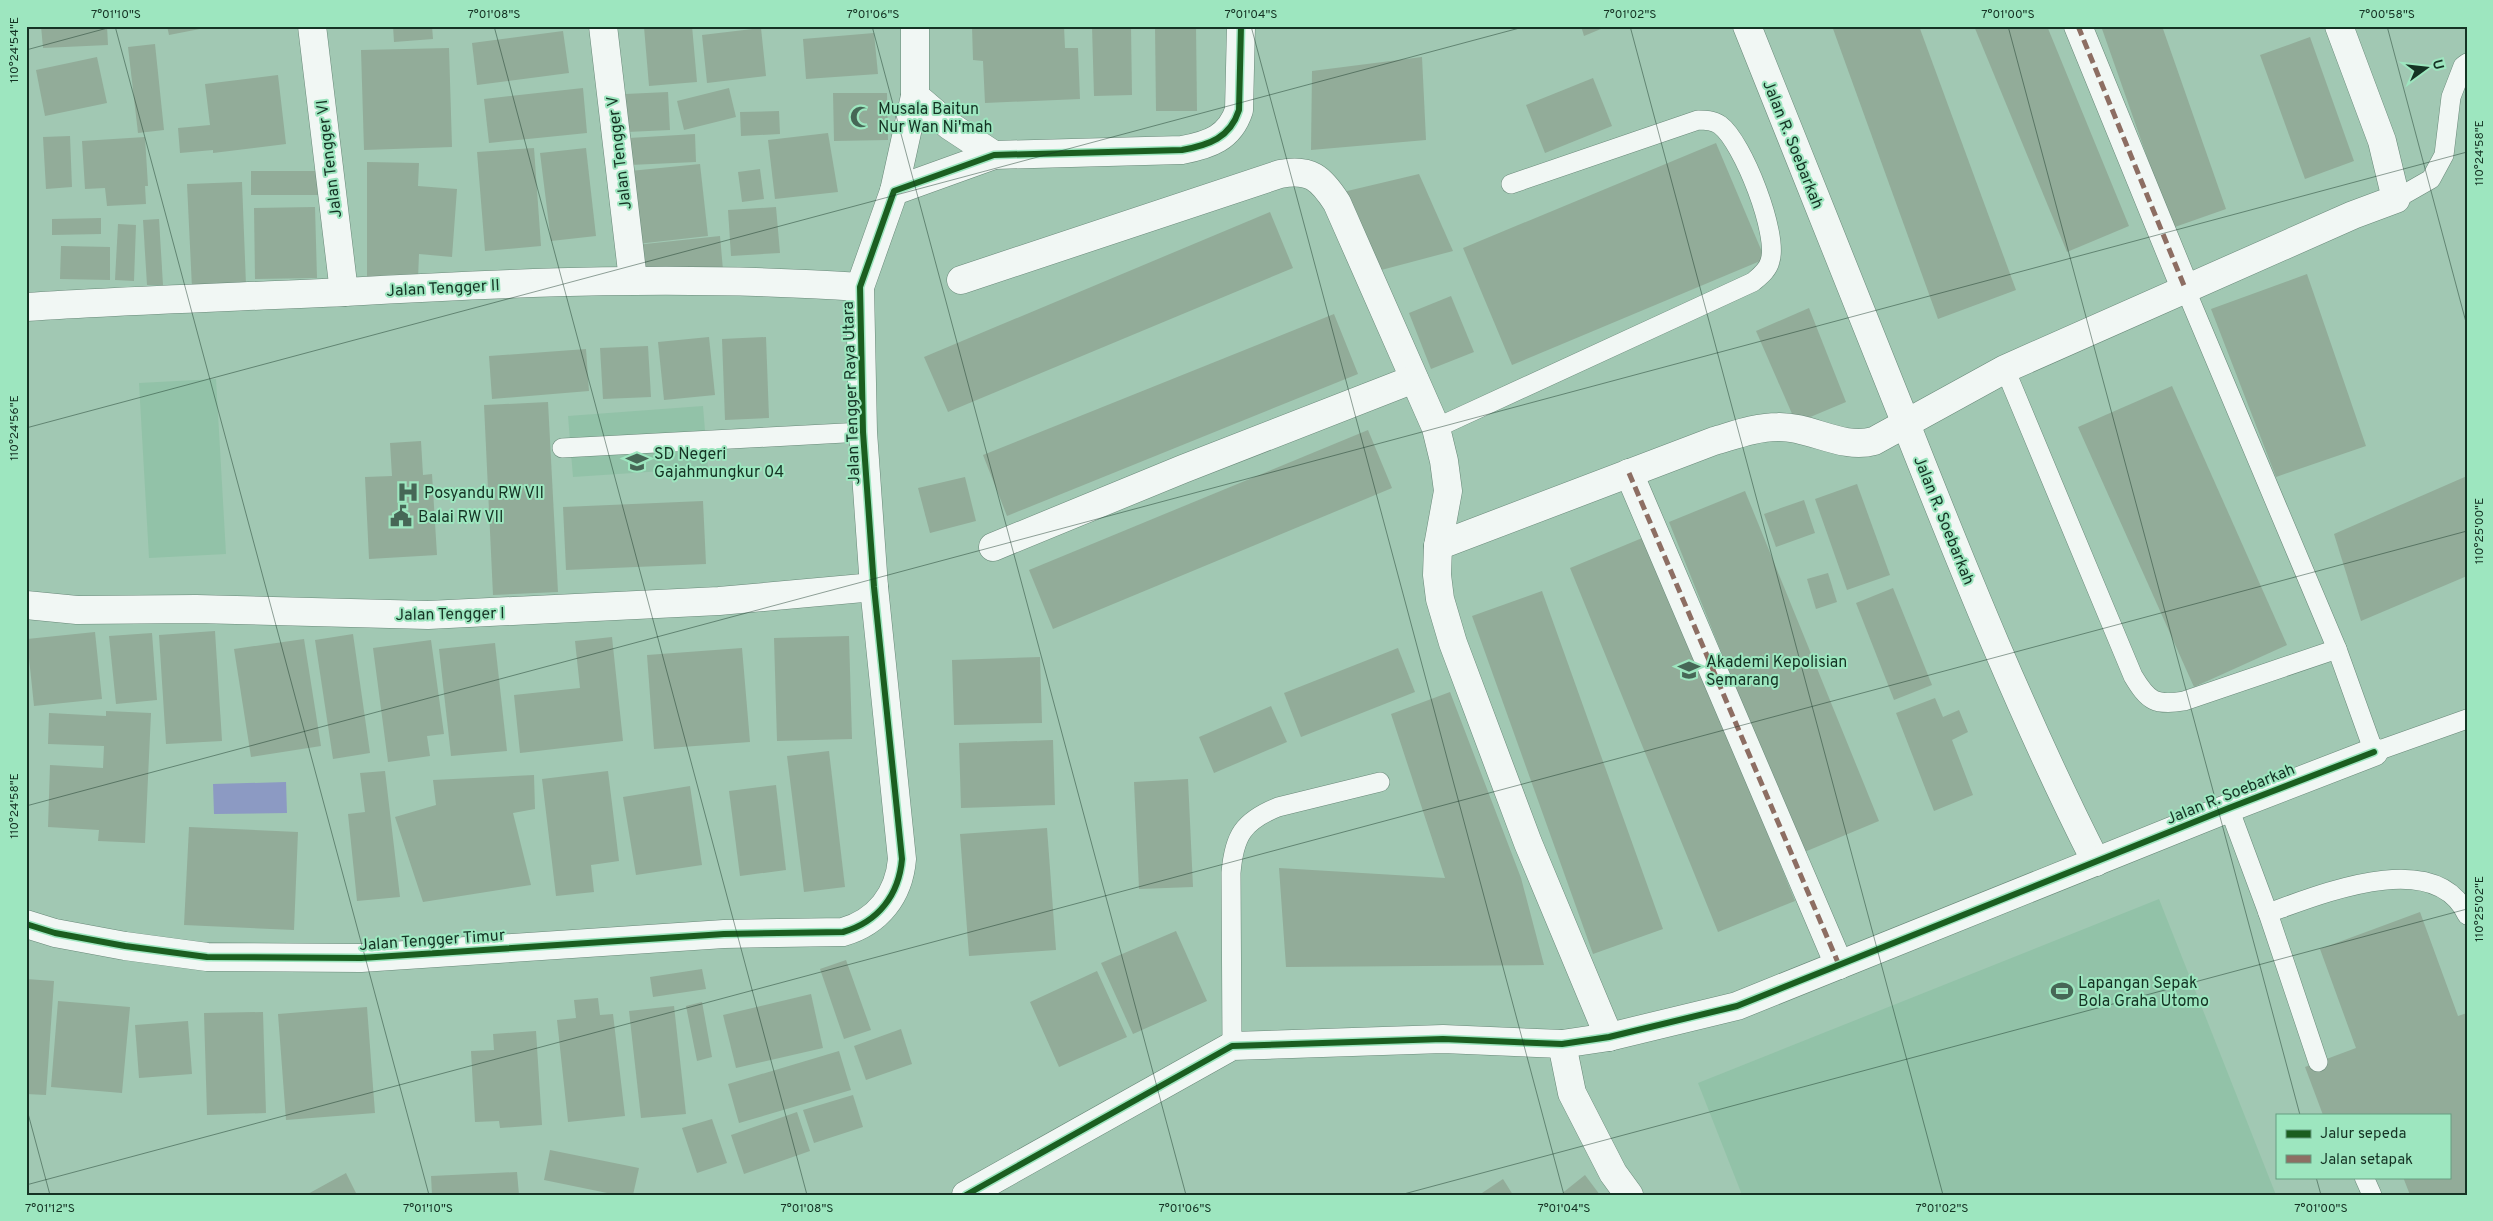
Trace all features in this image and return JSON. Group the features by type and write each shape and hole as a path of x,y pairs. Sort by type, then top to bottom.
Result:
{"street":[{"name":"Jalan Tengger VI","path":"312,26 344,292"},
{"name":"Jalan Tengger V","path":"603,26 633,280"},
{"name":"Jalan Tengger Raya Utara","path":"843,932 862,925 883,908 894,895 901,878 902,860 874,587 864,432 860,287 894,191 914,96 915,26"},
{"path":"894,191 994,155 1182,150 1201,146 1218,139 1235,122 1239,110 1241,26"},
{"name":"Jalan R. Soebarkah","path":"1747,26 2006,667 2070,810 2096,862 2374,752"},
{"path":"2078,26 2185,288"},
{"path":"1438,546 1714,441 1757,429 1779,426 1859,444 1874,441 2006,369 2185,288 2353,215 2396,199 2382,141 2339,26"},
{"path":"914,96 950,126 994,155"},
{"path":"960,280 1280,174 1303,172 1320,181 1337,203 1436,428 1448,479 1448,492 1438,546 1437,575 1440,599 1453,643 1528,843 1609,1037"},
{"name":"Jalan Tengger II","path":"26,307 170,298 344,292 460,285 633,280 786,282 860,287"},
{"path":"993,547 1184,469 1414,379"},
{"path":"1629,473 1839,965"},
{"name":"Jalan Tengger I","path":"26,605 77,610 205,609 428,615 719,601 874,587"},
{"path":"966,1195 1232,1046 1443,1040 1562,1044 1609,1037 1737,1006 2096,862"},
{"name":"Jalan Tengger Timur","path":"26,924 56,933 125,946 207,958 361,958 714,934 843,932"},
{"path":"1562,1044 1572,1093 1613,1173 1629,1195"}],"lane":[{"path":"2396,199 2431,179 2444,155 2451,97 2463,66 2467,63"},
{"path":"1436,428 1753,282 1766,270 1770,261 1772,246 1769,230 1746,168 1729,136 1719,125 1708,120 1698,120 1511,184"},
{"path":"2185,288 2337,649 2374,752"},
{"path":"2006,369 2133,676 2148,697 2164,704 2184,701 2337,649"},
{"path":"562,448 864,432"},
{"name":"Jalan R. Soebarkah","path":"2374,752 2467,719"},
{"path":"1232,1046 1231,873 1233,854 1239,835 1247,824 1262,814 1278,807 1380,782"},
{"path":"2229,808 2268,913 2318,1062"},
{"path":"2268,913 2337,890 2362,884 2412,879 2432,883 2447,891 2464,908 2467,915"},
{"path":"2364,1178 2372,1195"}],"green space":[{"path":"216,379 226,554 149,558 139,383"},
{"path":"703,406 708,468 573,477 568,416"},
{"name":"Lapangan Sepak Bola Graha Utomo","path":"2159,899 2276,1195 1742,1195 1698,1083"}],"water":[{"path":"286,782 287,813 214,814 213,784"}],"building":[{"path":"41,26 107,26 108,45 43,48"},
{"path":"167,26 210,26 210,27 169,35"},
{"path":"393,26 432,26 433,39 394,42"},
{"path":"692,26 697,82 649,86 644,27"},
{"path":"972,26 1064,26 1065,48 1078,48 1080,99 985,103 983,61 973,60"},
{"path":"1092,26 1131,26 1132,95 1094,96"},
{"path":"1155,26 1196,26 1197,111 1156,111"},
{"path":"1581,26 1608,26 1584,36"},
{"path":"1832,26 1919,26 2016,290 1938,319"},
{"path":"1974,26 2047,26 2129,226 2067,252"},
{"path":"2101,26 2162,26 2226,209 2172,228"},
{"path":"761,28 766,76 707,83 702,35"},
{"path":"563,31 569,73 477,85 472,43"},
{"path":"874,33 878,74 806,79 803,39"},
{"path":"2310,37 2354,161 2305,179 2260,55"},
{"path":"155,44 164,130 138,133 128,47"},
{"path":"449,48 452,147 364,150 361,50"},
{"path":"97,57 107,103 45,116 36,70"},
{"path":"1422,57 1426,140 1311,150 1312,71"},
{"path":"278,75 286,144 213,153 213,150 180,153 178,128 210,125 205,84"},
{"path":"1593,78 1612,126 1545,153 1526,105"},
{"path":"583,88 587,133 489,143 484,99"},
{"path":"729,88 736,117 684,130 677,101"},
{"path":"668,92 670,130 627,132 625,94"},
{"name":"Musala Baitun Nur Wan Ni'mah","path":"833,93 887,93 888,140 834,141"},
{"path":"779,111 780,134 741,136 740,112"},
{"path":"828,133 838,192 775,199 768,140"},
{"path":"695,134 696,162 630,165 629,138"},
{"path":"70,136 72,187 46,189 43,137"},
{"path":"145,137 148,186 145,186 146,204 107,206 105,188 85,189 82,141"},
{"path":"1716,143 1765,259 1512,365 1463,248"},
{"path":"534,148 541,246 485,251 477,152"},
{"path":"586,148 596,236 551,241 540,153"},
{"path":"367,162 419,163 418,186 457,189 452,257 419,254 418,279 367,279"},
{"path":"700,164 708,236 637,244 630,171"},
{"path":"760,169 764,199 742,202 738,172"},
{"path":"251,171 317,171 318,195 251,195"},
{"path":"1419,174 1453,251 1370,273 1343,192"},
{"path":"242,182 246,285 192,288 187,184"},
{"path":"315,207 317,278 255,279 254,208"},
{"path":"776,207 780,253 731,256 728,210"},
{"path":"1270,212 1293,268 948,412 924,357"},
{"path":"101,218 101,234 52,235 52,219"},
{"path":"159,219 163,285 147,285 143,220"},
{"path":"118,224 136,225 134,281 115,280"},
{"path":"720,236 723,270 640,278 636,245"},
{"path":"61,246 110,247 110,280 60,279"},
{"path":"2307,274 2366,446 2276,477 2211,309"},
{"path":"1451,296 1474,352 1431,369 1409,313"},
{"path":"1809,308 1846,402 1796,423 1756,331"},
{"path":"1334,314 1358,374 1007,516 983,455"},
{"path":"709,337 715,395 664,400 658,342"},
{"path":"766,337 769,418 725,420 722,339"},
{"path":"648,346 651,397 603,399 600,348"},
{"path":"586,349 589,391 492,399 489,356"},
{"path":"2172,386 2287,645 2194,687 2078,427"},
{"path":"548,402 558,592 493,595 484,405"},
{"path":"1368,430 1392,488 1053,629 1029,570"},
{"name":"Balai RW VII","path":"421,441 423,475 432,474 437,555 369,559 365,477 392,476 390,443"},
{"path":"2467,476 2467,576 2361,621 2334,534"},
{"path":"965,477 976,521 930,533 918,488"},
{"path":"1857,484 1890,575 1847,590 1815,499"},
{"path":"1745,491 1879,821 1802,853 1669,522"},
{"path":"1804,500 1815,533 1776,547 1764,514"},
{"path":"703,501 706,564 566,570 563,507"},
{"path":"1647,536 1795,901 1718,932 1570,568"},
{"path":"1828,573 1837,602 1816,609 1807,579"},
{"path":"1893,588 1932,685 1894,700 1856,603"},
{"path":"1542,591 1663,929 1593,954 1472,616"},
{"path":"215,631 222,741 166,744 159,635"},
{"path":"95,632 102,699 34,706 27,639"},
{"path":"152,633 157,700 116,704 109,636"},
{"path":"353,634 370,753 333,759 315,640"},
{"path":"849,636 852,739 777,741 774,638"},
{"path":"612,637 623,741 520,753 514,695 580,688 575,641"},
{"path":"304,639 321,746 251,757 234,649"},
{"path":"431,640 444,734 427,736 430,756 388,762 373,648"},
{"path":"495,643 507,751 451,756 439,649"},
{"path":"742,648 750,742 654,749 647,655"},
{"path":"1398,648 1415,692 1301,737 1284,693"},
{"path":"1040,657 1042,723 954,725 952,660"},
{"path":"1450,692 1521,878 1544,965 1286,967 1279,868 1445,878 1391,714"},
{"path":"1935,698 1943,717 1959,710 1968,732 1952,740 1973,795 1934,811 1896,713"},
{"path":"1271,706 1287,742 1214,773 1199,737"},
{"path":"106,711 151,713 145,843 98,841 99,830 48,827 50,765 103,768 104,746 48,744 49,713 106,716"},
{"path":"1053,740 1055,805 961,808 959,743"},
{"path":"829,751 845,887 804,892 787,756"},
{"path":"385,771 400,897 357,901 348,814 365,812 360,773"},
{"path":"608,771 619,861 591,865 594,892 556,896 542,779"},
{"path":"534,775 535,809 513,813 531,885 423,902 395,817 436,805 433,780"},
{"path":"1188,779 1193,887 1139,889 1134,782"},
{"path":"776,785 786,870 740,876 729,791"},
{"path":"690,786 702,865 636,875 623,797"},
{"path":"189,827 298,832 294,930 184,925"},
{"path":"1047,828 1056,950 969,956 960,834"},
{"path":"2420,912 2458,1016 2467,1013 2467,1195 2410,1195 2403,1178 2450,1178 2450,1114 2323,1114 2305,1067 2356,1048 2320,949"},
{"path":"1176,931 1207,1001 1133,1034 1101,963"},
{"path":"846,960 871,1030 844,1039 820,969"},
{"path":"702,969 706,989 653,997 650,977"},
{"path":"1097,971 1127,1037 1059,1067 1030,1002"},
{"path":"26,979 54,981 46,1095 26,1094"},
{"path":"811,994 823,1048 736,1068 723,1015"},
{"path":"598,998 600,1015 613,1014 625,1116 568,1122 557,1020 576,1018 574,1000"},
{"path":"58,1001 130,1007 122,1093 51,1087"},
{"path":"702,1002 712,1057 697,1061 686,1006"},
{"path":"674,1006 686,1114 641,1118 629,1011"},
{"path":"367,1007 375,1113 286,1120 278,1014"},
{"path":"263,1012 266,1113 207,1115 204,1013"},
{"path":"188,1021 192,1074 139,1078 135,1025"},
{"path":"901,1029 912,1064 866,1080 854,1046"},
{"path":"536,1031 542,1125 500,1128 499,1121 475,1122 471,1051 494,1050 493,1034"},
{"path":"839,1051 851,1090 739,1123 728,1084"},
{"path":"853,1095 863,1127 814,1143 803,1110"},
{"path":"797,1112 810,1151 744,1174 731,1135"},
{"path":"712,1119 727,1163 697,1173 682,1128"},
{"path":"550,1150 639,1168 633,1195 617,1195 544,1180"},
{"path":"517,1172 519,1195 432,1195 431,1176"},
{"path":"346,1173 357,1195 306,1195"},
{"path":"1585,1175 1600,1195 1560,1195"},
{"path":"1503,1179 1513,1195 1479,1195"}],"marked path":[{"path":"2078,26 2185,288"},
{"path":"1629,473 1839,965"}],"cycle path":[{"path":"26,924 55,933 125,946 207,957 361,958 724,934 843,932 867,921 885,905 891,895 900,872 902,859 874,587 863,432 860,287 894,191 994,155 1182,150 1210,143 1224,134 1235,120 1239,110 1241,26"},
{"path":"966,1195 1232,1046 1443,1039 1562,1044 1609,1037 1737,1006 2229,808 2374,752"}],"place":[{"name":"Musala Baitun Nur Wan Ni'mah","path":"861,117"},
{"name":"SD Negeri Gajahmungkur 04","path":"637,462"},
{"name":"Posyandu RW VII","path":"408,492"},
{"name":"Balai RW VII","path":"401,516"},
{"name":"Akademi Kepolisian Semarang","path":"1689,670"},
{"name":"Lapangan Sepak Bola Graha Utomo","path":"2062,991"}]}
